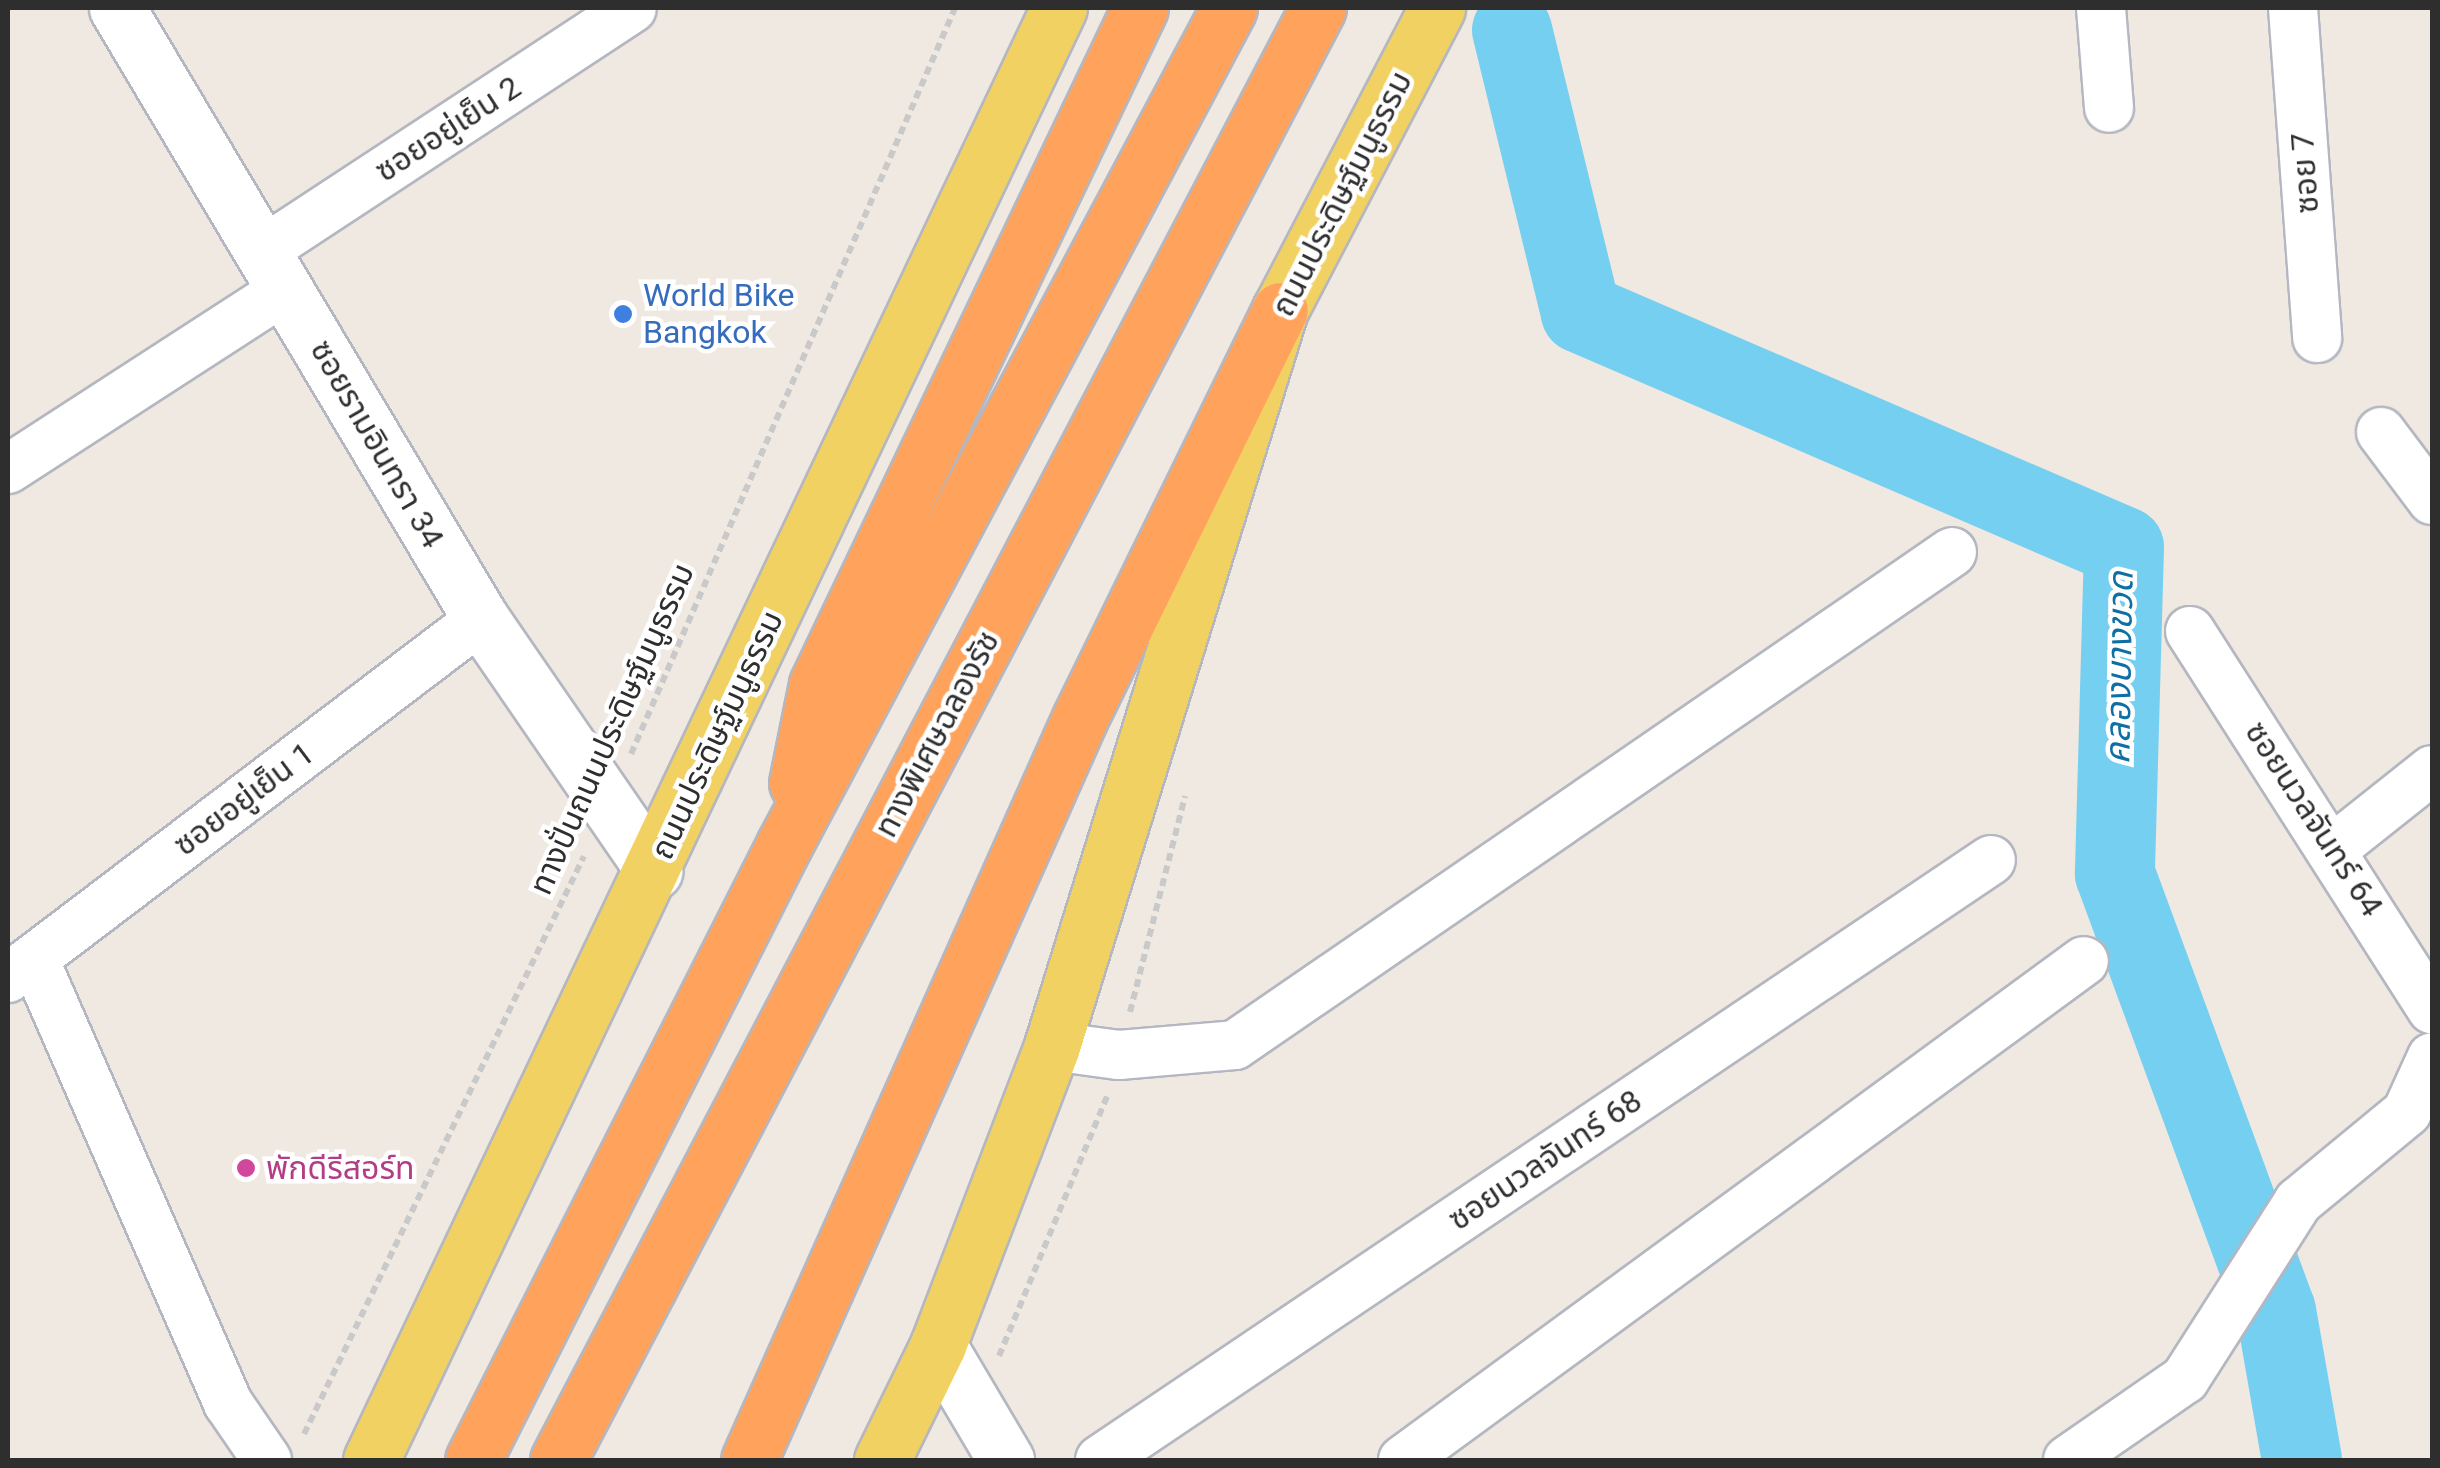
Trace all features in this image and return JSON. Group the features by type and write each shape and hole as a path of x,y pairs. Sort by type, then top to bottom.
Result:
{"highway":[{"path":"784,845 817,684 1140,8"},
{"path":"472,1460 784,845 1229,8"},
{"name":"ทางพิเศษฉลองรัช","path":"558,1460 1318,8"},
{"path":"749,1460 1080,718 1280,310"}],"main road":[{"name":"ถนนประดิษฐ์มนูธรรม","path":"371,1460 654,871 1059,8"},
{"name":"ถนนประดิษฐ์มนูธรรม","path":"882,1460 938,1345 1052,1046 1280,310 1436,8"}],"street":[{"name":"ซอยรามอินทรา 34","path":"117,8 481,619 654,871"},
{"path":"2101,8 2109,108"},
{"name":"ซอย 7","path":"2294,8 2317,338"},
{"name":"ซอยอยู่เย็น 2","path":"8,469 622,10"},
{"path":"2381,432 2432,500"},
{"path":"1052,1046 1119,1055 1235,1045 1952,552"},
{"name":"ซอยอยู่เย็น 1","path":"21,968 481,619"},
{"name":"ซอยนวลจันทร์ 64","path":"2190,631 2334,848 2432,1009"},
{"path":"2334,848 2432,770"},
{"name":"ซอยนวลจันทร์ 68","path":"1100,1460 1991,860"},
{"path":"1403,1460 2084,961"},
{"path":"21,968 228,1404 283,1452"},
{"path":"2068,1460 2185,1379 2298,1202 2407,1112 2432,1057"},
{"path":"938,1345 974,1412 1006,1460"}],"path":[{"name":"ทางปั่นถนนประดิษฐ์มนูธรรม","path":"283,1452 609,806 954,8"},
{"path":"974,1412 1090,1156 1190,778"}],"waterway":[{"path":"1512,30 1523,8"},
{"name":"คลองบางขวด","path":"1512,30 1581,313 2124,547 2115,874 2276,1311 2302,1460"}],"place":[{"name":"World Bike Bangkok","path":"623,314"},
{"name":"พักดีรีสอร์ท","path":"246,1168"}]}
